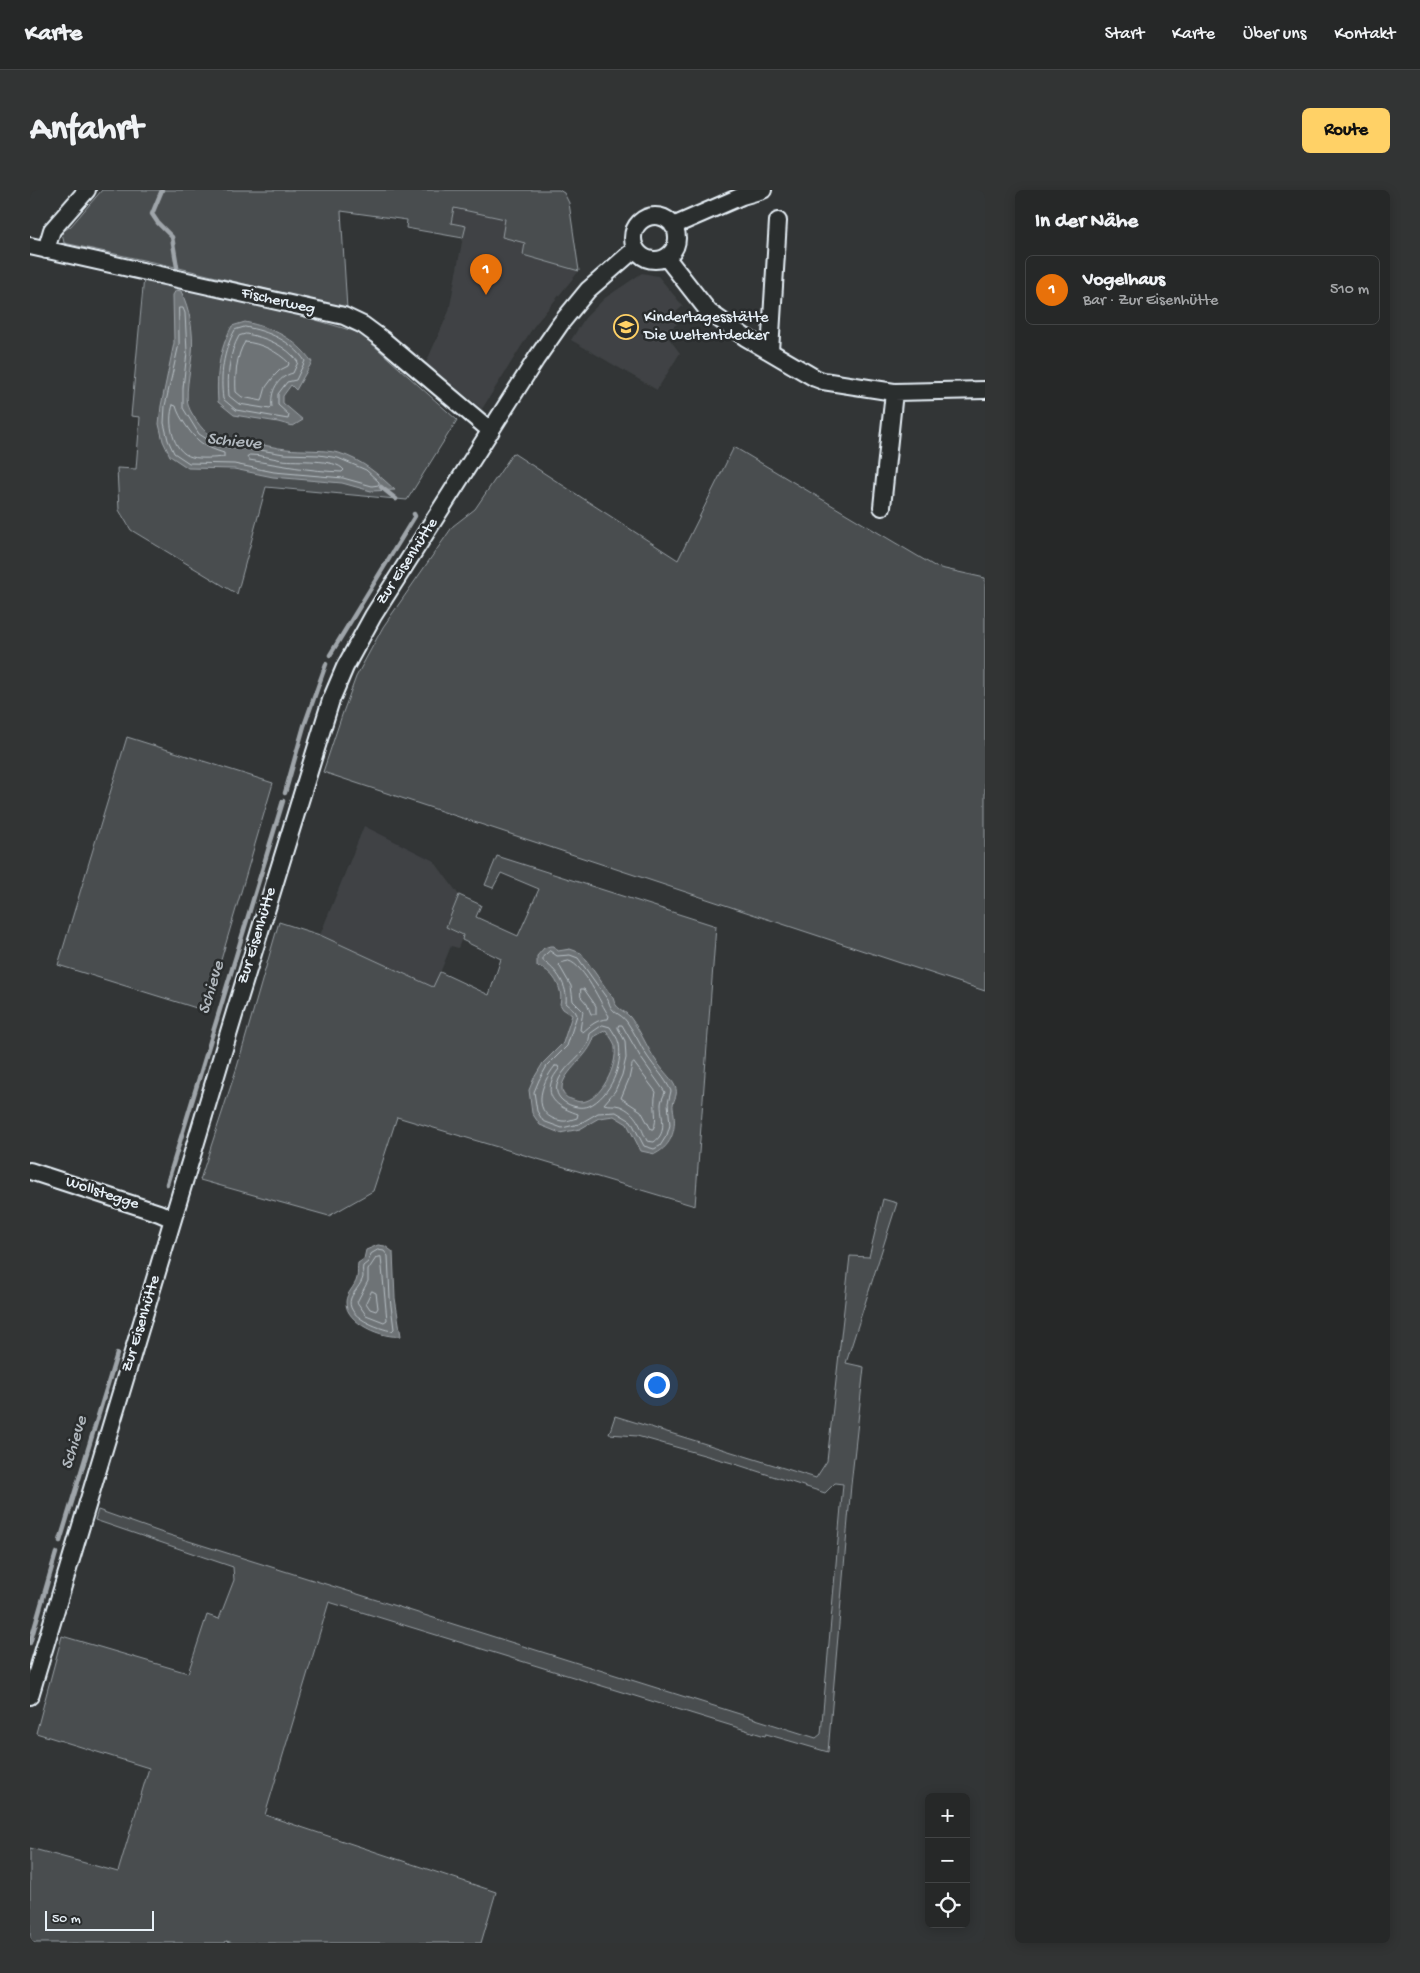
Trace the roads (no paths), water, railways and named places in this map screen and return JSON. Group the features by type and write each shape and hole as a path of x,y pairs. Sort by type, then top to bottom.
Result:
{"street":[{"path":"46,250 52,230 87,190"},
{"path":"673,226 742,196 763,190"},
{"path":"651,216 660,216 668,220 673,226 676,234 676,243 672,251 666,256 658,260 649,259 635,249 633,232 637,224 643,219 651,216"},
{"path":"770,351 778,221"},
{"name":"Fischerweg","path":"30,246 344,316 363,325 382,339 491,431"},
{"name":"Zur Eisenhütte","path":"30,1696 331,700 350,658 373,616 536,358 588,290 635,249"},
{"path":"666,256 709,312 745,338 823,381 894,392 985,390"},
{"path":"882,507 894,392"},
{"name":"Wollstegge","path":"30,1171 160,1213 173,1219"}],"water":[{"path":"176,290 181,291 184,298 192,330 187,391 188,405 203,430 217,439 225,441 260,444 286,449 339,453 355,459 369,468 395,490 371,491 342,483 273,477 234,469 188,468 170,456 163,441 159,424 174,343 173,295"},
{"path":"245,322 265,327 283,335 298,346 312,362 296,390 291,385 283,396 283,403 303,420 293,426 234,415 218,402 218,372 224,344 232,326"},
{"path":"554,946 558,951 570,949 581,953 616,1005 630,1017 658,1064 674,1084 676,1096 673,1105 674,1129 666,1146 655,1154 641,1151 627,1124 614,1116 599,1118 580,1129 560,1133 540,1125 532,1113 529,1090 543,1063 563,1043 572,1015 563,1009 560,1004 560,992 556,980 547,971 537,966 537,956 544,948","holes":["606,1030 614,1043 615,1050 615,1059 609,1077 592,1098 582,1102 567,1098 562,1088 566,1076 587,1051 594,1037"]},
{"path":"378,1245 385,1246 393,1252 395,1298 401,1336 385,1335 367,1328 358,1323 347,1310 346,1299 356,1281 358,1263 364,1259 366,1250"}],"waterway":[{"name":"Schieve","path":"162,190 152,214 172,237 177,267"},
{"name":"Schieve","path":"381,487 396,499"},
{"name":"Schieve","path":"330,655 415,516 414,514"},
{"name":"Schieve","path":"285,793 304,726 326,664"},
{"name":"Schieve","path":"167,1184 283,801"},
{"name":"Schieve","path":"60,1541 117,1354"},
{"name":"Schieve","path":"30,1643 56,1553"}],"place":[{"name":"Vogelhaus","path":"486,295"},
{"name":"Kindertagesstätte Die Weltentdecker","path":"626,327"}]}
